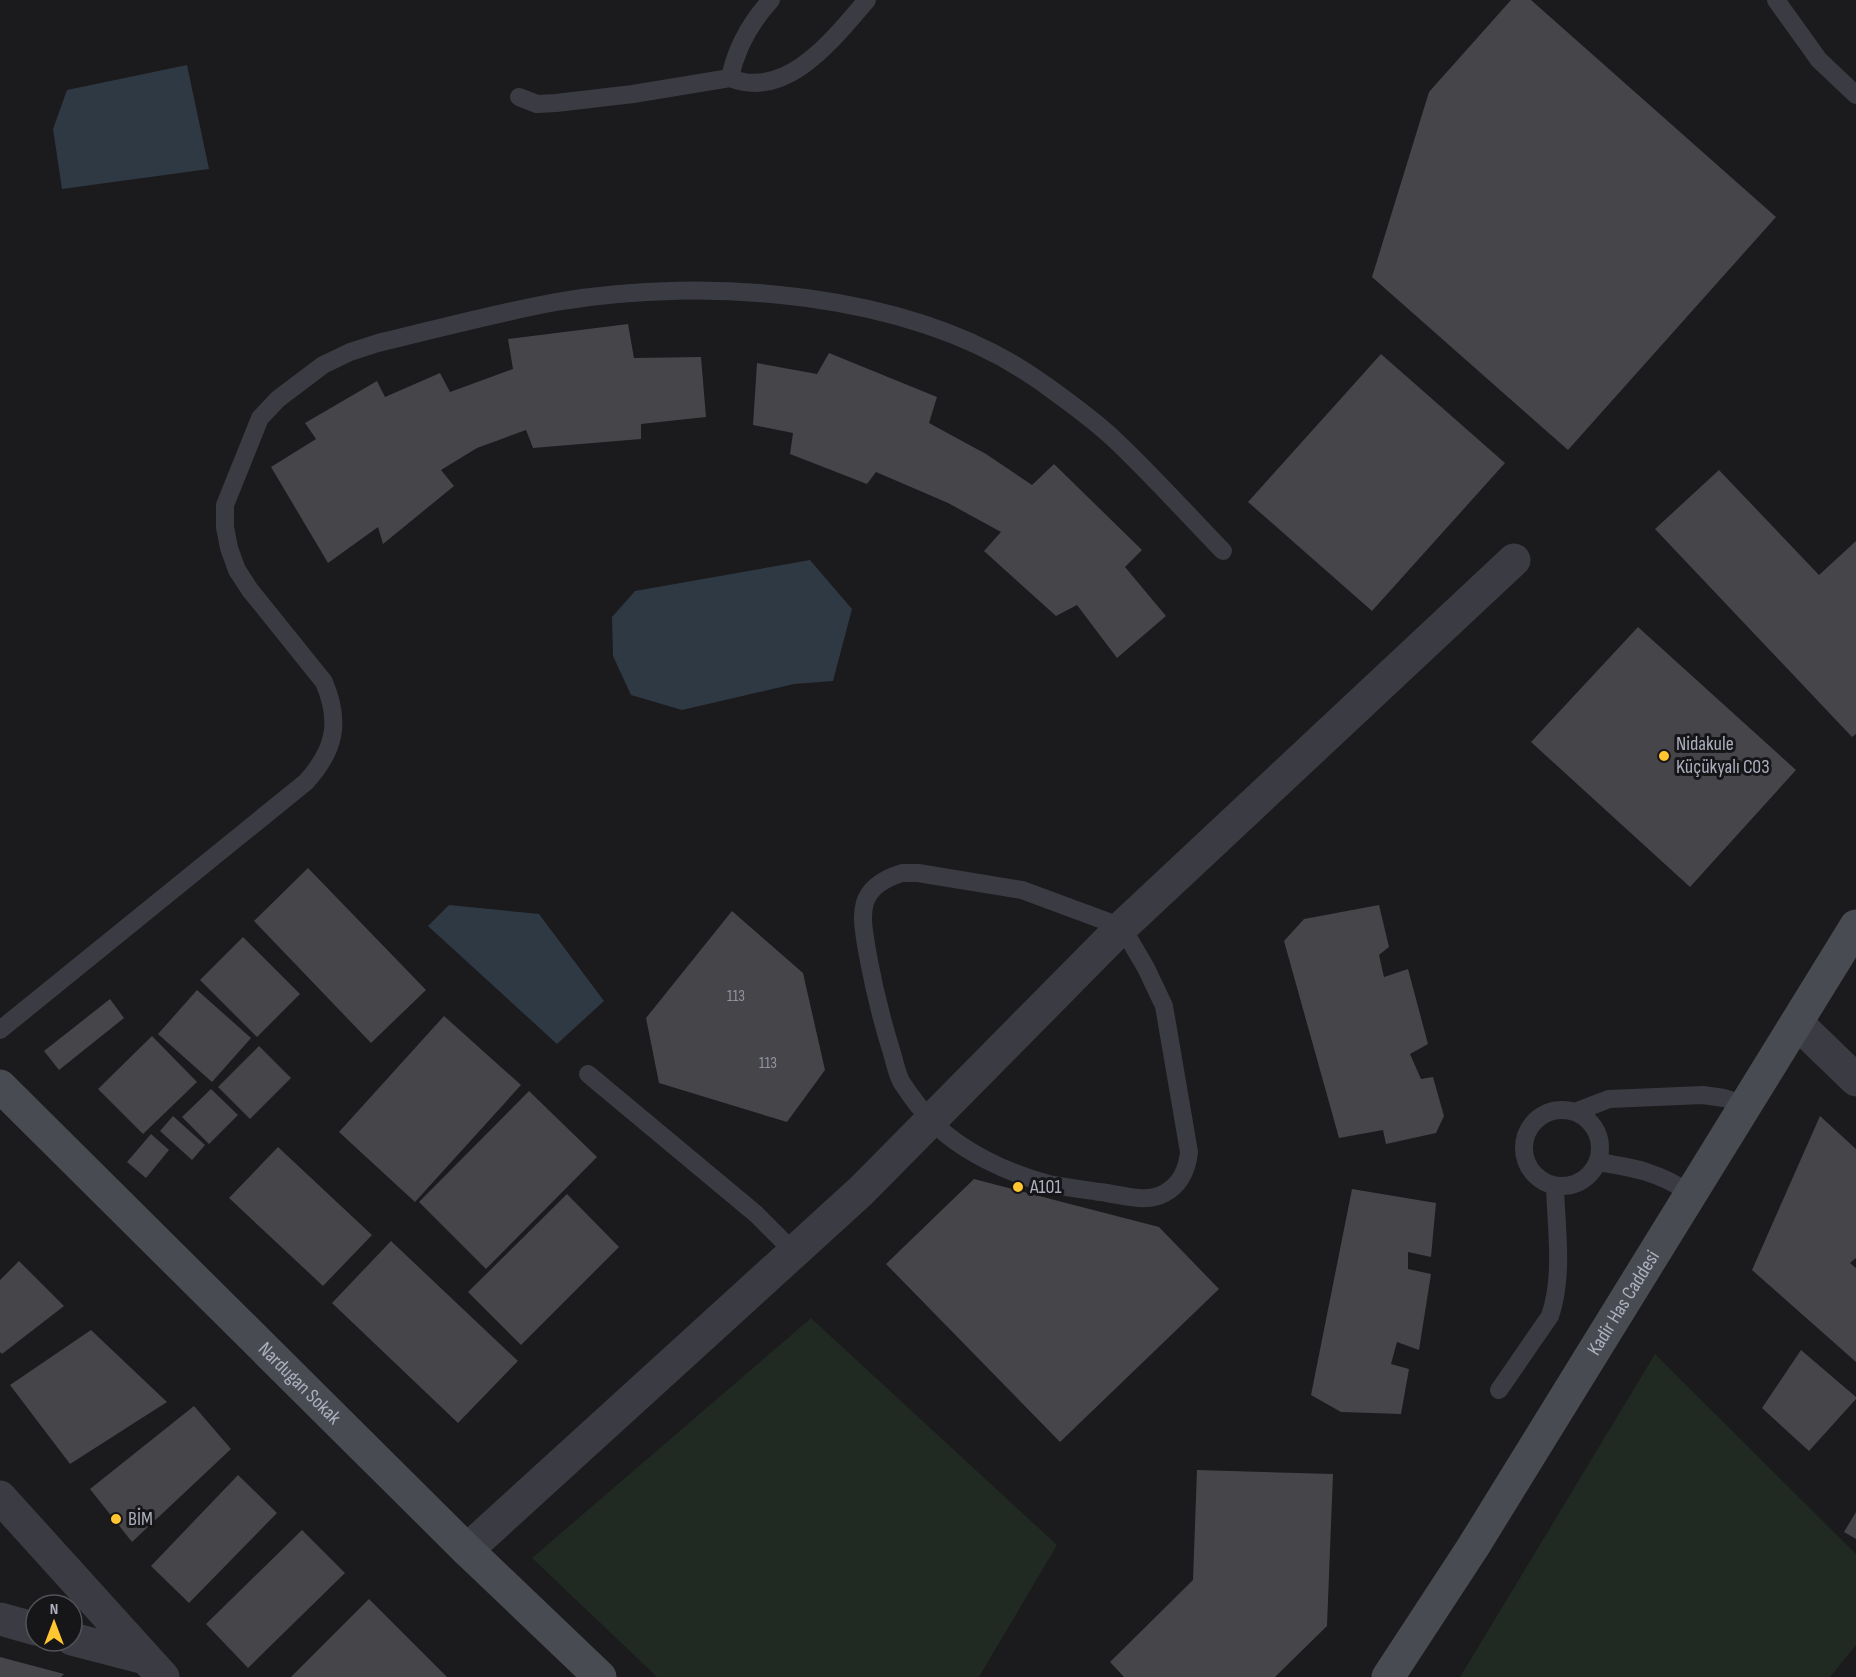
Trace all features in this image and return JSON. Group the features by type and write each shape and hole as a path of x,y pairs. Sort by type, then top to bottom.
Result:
{"street":[{"path":"467,1550 861,1191 1122,927 1515,561"},
{"name":"Kadir Has Caddesi","path":"1388,1677 1473,1546 1856,926"},
{"path":"1797,1023 1856,1080"},
{"name":"Nardugan Sokak","path":"0,1086 467,1550 600,1677"},
{"path":"0,1497 154,1668"},
{"path":"0,1619 24,1626"},
{"path":"84,1643 154,1668"}],"lane":[{"path":"730,78 741,41 771,0"},
{"path":"519,97 537,104 556,103 730,78 744,84 778,79 801,67 829,43 867,0"},
{"path":"1776,0 1819,60 1856,95"},
{"path":"0,1030 306,782 319,768 328,752 333,733 334,716 331,698 324,682 250,591 237,570 229,548 225,526 225,505 260,418 298,382 323,365 350,352 378,343 556,302 622,294 688,290 745,292 845,303 930,326 968,341 1040,381 1113,438 1223,551"},
{"path":"902,873 918,873 1022,890 1122,927 1146,968 1164,1006 1189,1152 1188,1164 1176,1185 1163,1194 1149,1198 1049,1184 988,1161 958,1142 930,1120 901,1082 877,1005 862,926 862,913 866,899 875,887 887,878 902,873"},
{"path":"588,1074 756,1214 794,1252"},
{"path":"1575,1112 1609,1099 1644,1097 1703,1095 1724,1098 1746,1105"},
{"path":"1561,1109 1575,1112 1588,1119 1597,1132 1600,1147 1598,1162 1581,1182 1568,1186 1555,1186 1541,1181 1531,1172 1524,1159 1523,1145 1527,1131 1535,1120 1547,1112 1561,1109"},
{"path":"1598,1162 1641,1169 1676,1184 1691,1194"},
{"path":"1499,1390 1550,1316 1554,1305 1558,1276 1555,1186"}],"shaded area":[{"path":"187,65 209,169 62,189 53,129 67,90"},
{"path":"810,560 852,609 833,681 794,684 682,710 631,695 613,656 612,617 635,591"},
{"path":"449,905 539,914 604,1001 557,1044 428,926"},
{"path":"811,1318 1057,1545 979,1677 657,1677 532,1558"},
{"path":"1655,1354 1856,1554 1856,1645 1830,1677 1460,1677"}],"building":[{"path":"1511,0 1531,0 1776,217 1568,450 1372,277 1429,92"},
{"path":"628,324 634,358 701,357 706,417 641,424 641,439 533,448 526,430 477,448 441,470 454,486 383,544 378,527 328,563 271,467 316,439 305,423 377,381 385,397 440,373 450,392 513,369 508,339"},
{"path":"829,353 937,397 929,423 986,454 1032,485 1054,464 1142,550 1125,567 1166,616 1117,658 1077,605 1056,616 984,551 1001,532 948,503 876,472 867,484 790,454 793,433 753,425 757,363 817,374"},
{"path":"1381,354 1505,463 1372,611 1248,502"},
{"path":"1719,470 1819,575 1856,541 1856,734 1852,737 1655,529"},
{"name":"Nidakule Küçükyalı C03","path":"1638,627 1796,770 1690,887 1531,742"},
{"path":"308,868 426,990 371,1043 254,921"},
{"path":"1379,905 1389,947 1379,955 1384,977 1408,969 1428,1044 1410,1054 1421,1079 1433,1077 1444,1116 1436,1133 1386,1144 1383,1130 1339,1138 1284,941 1304,919"},
{"path":"732,911 803,973 825,1070 787,1122 659,1083 646,1018"},
{"path":"243,937 300,994 257,1037 200,980"},
{"path":"197,990 251,1038 212,1082 158,1034"},
{"path":"110,999 124,1018 59,1070 44,1051"},
{"path":"444,1016 521,1085 415,1202 339,1132"},
{"path":"152,1036 197,1082 143,1134 98,1089"},
{"path":"259,1046 291,1078 250,1119 218,1087"},
{"path":"211,1089 238,1115 209,1144 182,1117"},
{"path":"529,1091 597,1157 486,1269 419,1202"},
{"path":"173,1116 205,1145 192,1160 160,1131"},
{"path":"1820,1116 1856,1149 1856,1258 1850,1263 1856,1268 1856,1362 1752,1270"},
{"path":"151,1134 169,1150 146,1178 127,1162"},
{"path":"278,1147 372,1235 323,1286 229,1198"},
{"path":"974,1179 1159,1227 1219,1289 1060,1442 886,1264"},
{"path":"1352,1189 1436,1203 1431,1257 1408,1252 1408,1269 1431,1274 1419,1350 1397,1342 1391,1364 1409,1369 1401,1414 1341,1412 1311,1395"},
{"path":"567,1194 619,1247 521,1345 468,1292"},
{"path":"391,1241 518,1361 458,1423 332,1303"},
{"path":"19,1261 64,1306 2,1354 0,1352 0,1280"},
{"path":"91,1330 167,1402 70,1464 10,1385"},
{"path":"1801,1350 1856,1397 1809,1451 1762,1408"},
{"path":"194,1406 231,1449 132,1542 90,1489"},
{"path":"1197,1470 1333,1474 1327,1626 1275,1677 1124,1677 1110,1662 1193,1580"},
{"path":"238,1475 277,1513 189,1603 151,1566"},
{"path":"1856,1512 1856,1539 1844,1532"},
{"path":"302,1530 345,1573 248,1668 206,1624"},
{"path":"369,1599 447,1677 291,1677"},
{"path":"0,1657 64,1674 61,1677 0,1677"}],"place":[{"name":"Nidakule Küçükyalı C03","path":"1664,756"},
{"name":"A101","path":"1018,1187"},
{"name":"BİM","path":"116,1519"}]}
